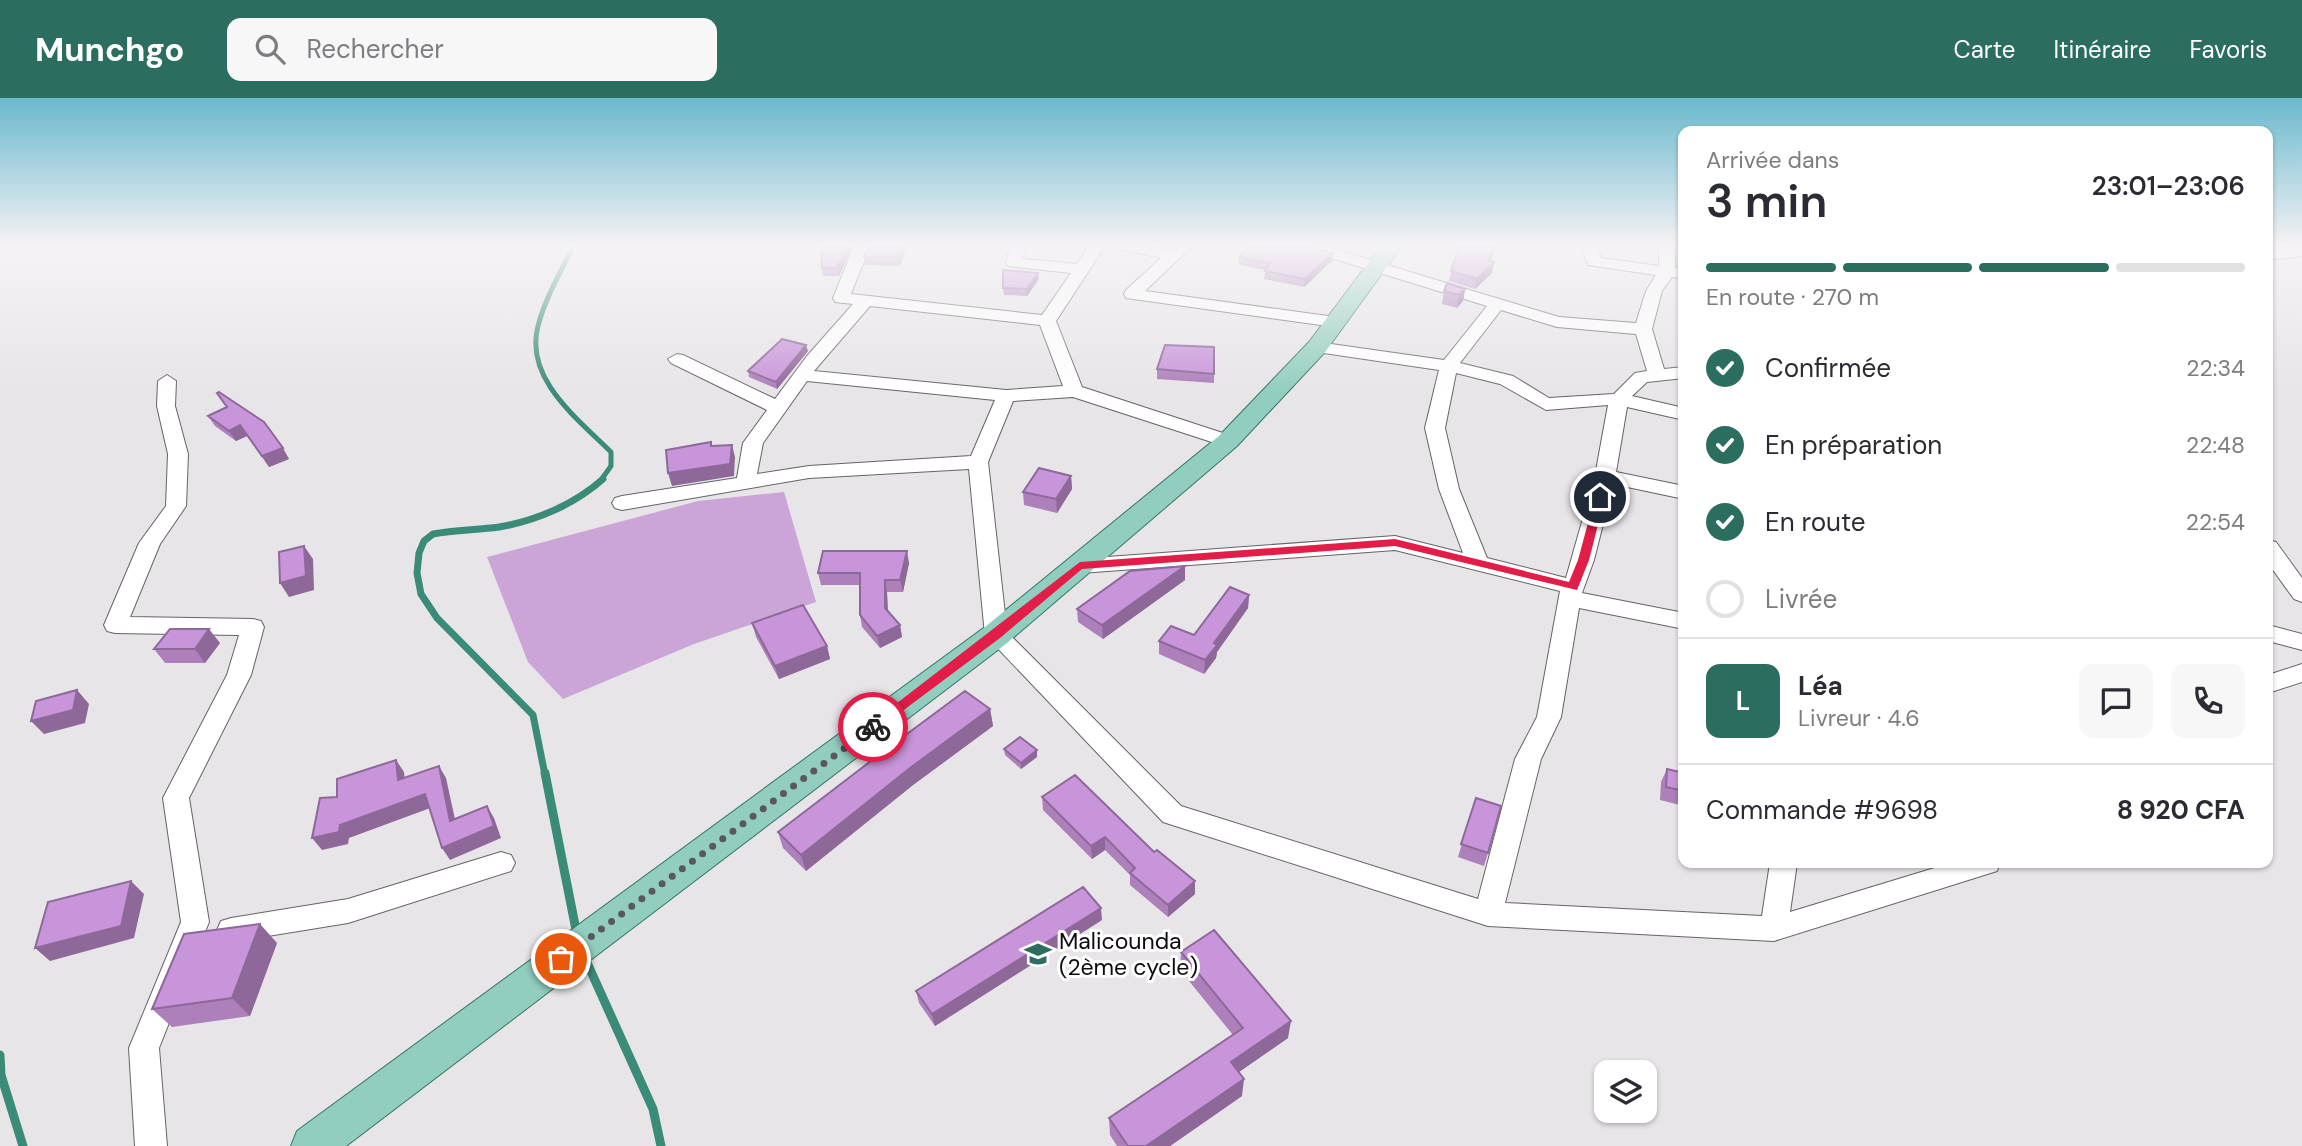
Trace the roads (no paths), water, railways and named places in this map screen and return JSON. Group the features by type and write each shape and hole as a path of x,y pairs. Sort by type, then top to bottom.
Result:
{"main road":[{"path":"312,1146 996,635 1228,441 1317,346 1356,295"}],"street":[{"path":"842,295 841,298 1047,321"},
{"path":"1047,321 1064,295"},
{"path":"1138,295 1335,323"},
{"path":"1471,295 1496,306 1557,322 1643,328"},
{"path":"1653,295 1643,328 1657,375"},
{"path":"746,482 753,443 802,375 866,300"},
{"path":"1478,563 1449,489 1435,428 1449,366 1496,306"},
{"path":"1047,321 1074,391"},
{"path":"1317,346 1449,366 1506,380 1546,404 1619,399 1678,413"},
{"path":"677,359 778,408"},
{"path":"1488,914 1528,759 1549,717 1571,592 1583,560 1605,475 1619,399 1641,377 1678,373"},
{"path":"802,375 1006,396 1074,391 1228,441"},
{"path":"151,1146 144,1048 195,922 176,798 239,675 254,627 115,625 150,543 176,506 178,454 166,406 167,381"},
{"path":"1006,396 978,462 996,635 1172,814 1488,914 1774,929 1967,868"},
{"path":"622,503 809,472 978,462"},
{"path":"1605,475 1678,492"},
{"path":"1080,566 1395,543 1478,563 1571,592 1678,619"},
{"path":"2273,554 2302,594"},
{"path":"2273,634 2302,642"},
{"path":"2273,682 2302,673"},
{"path":"190,937 348,912 501,863"},
{"path":"1774,929 1782,868"}],"waterway":[{"path":"550,295 538,326 536,345 539,363 557,396 611,452 611,466 601,480"},
{"path":"545,775 533,715 437,618 421,594 417,573 419,553 424,541 433,534 499,527 527,520 568,504 603,479"},
{"path":"545,773 577,935"},
{"path":"584,956 653,1109 661,1146"},
{"path":"0,1055 1,1075 23,1146"}],"place":[{"name":"Malicounda (2ème cycle)","path":"1038,954"}]}
